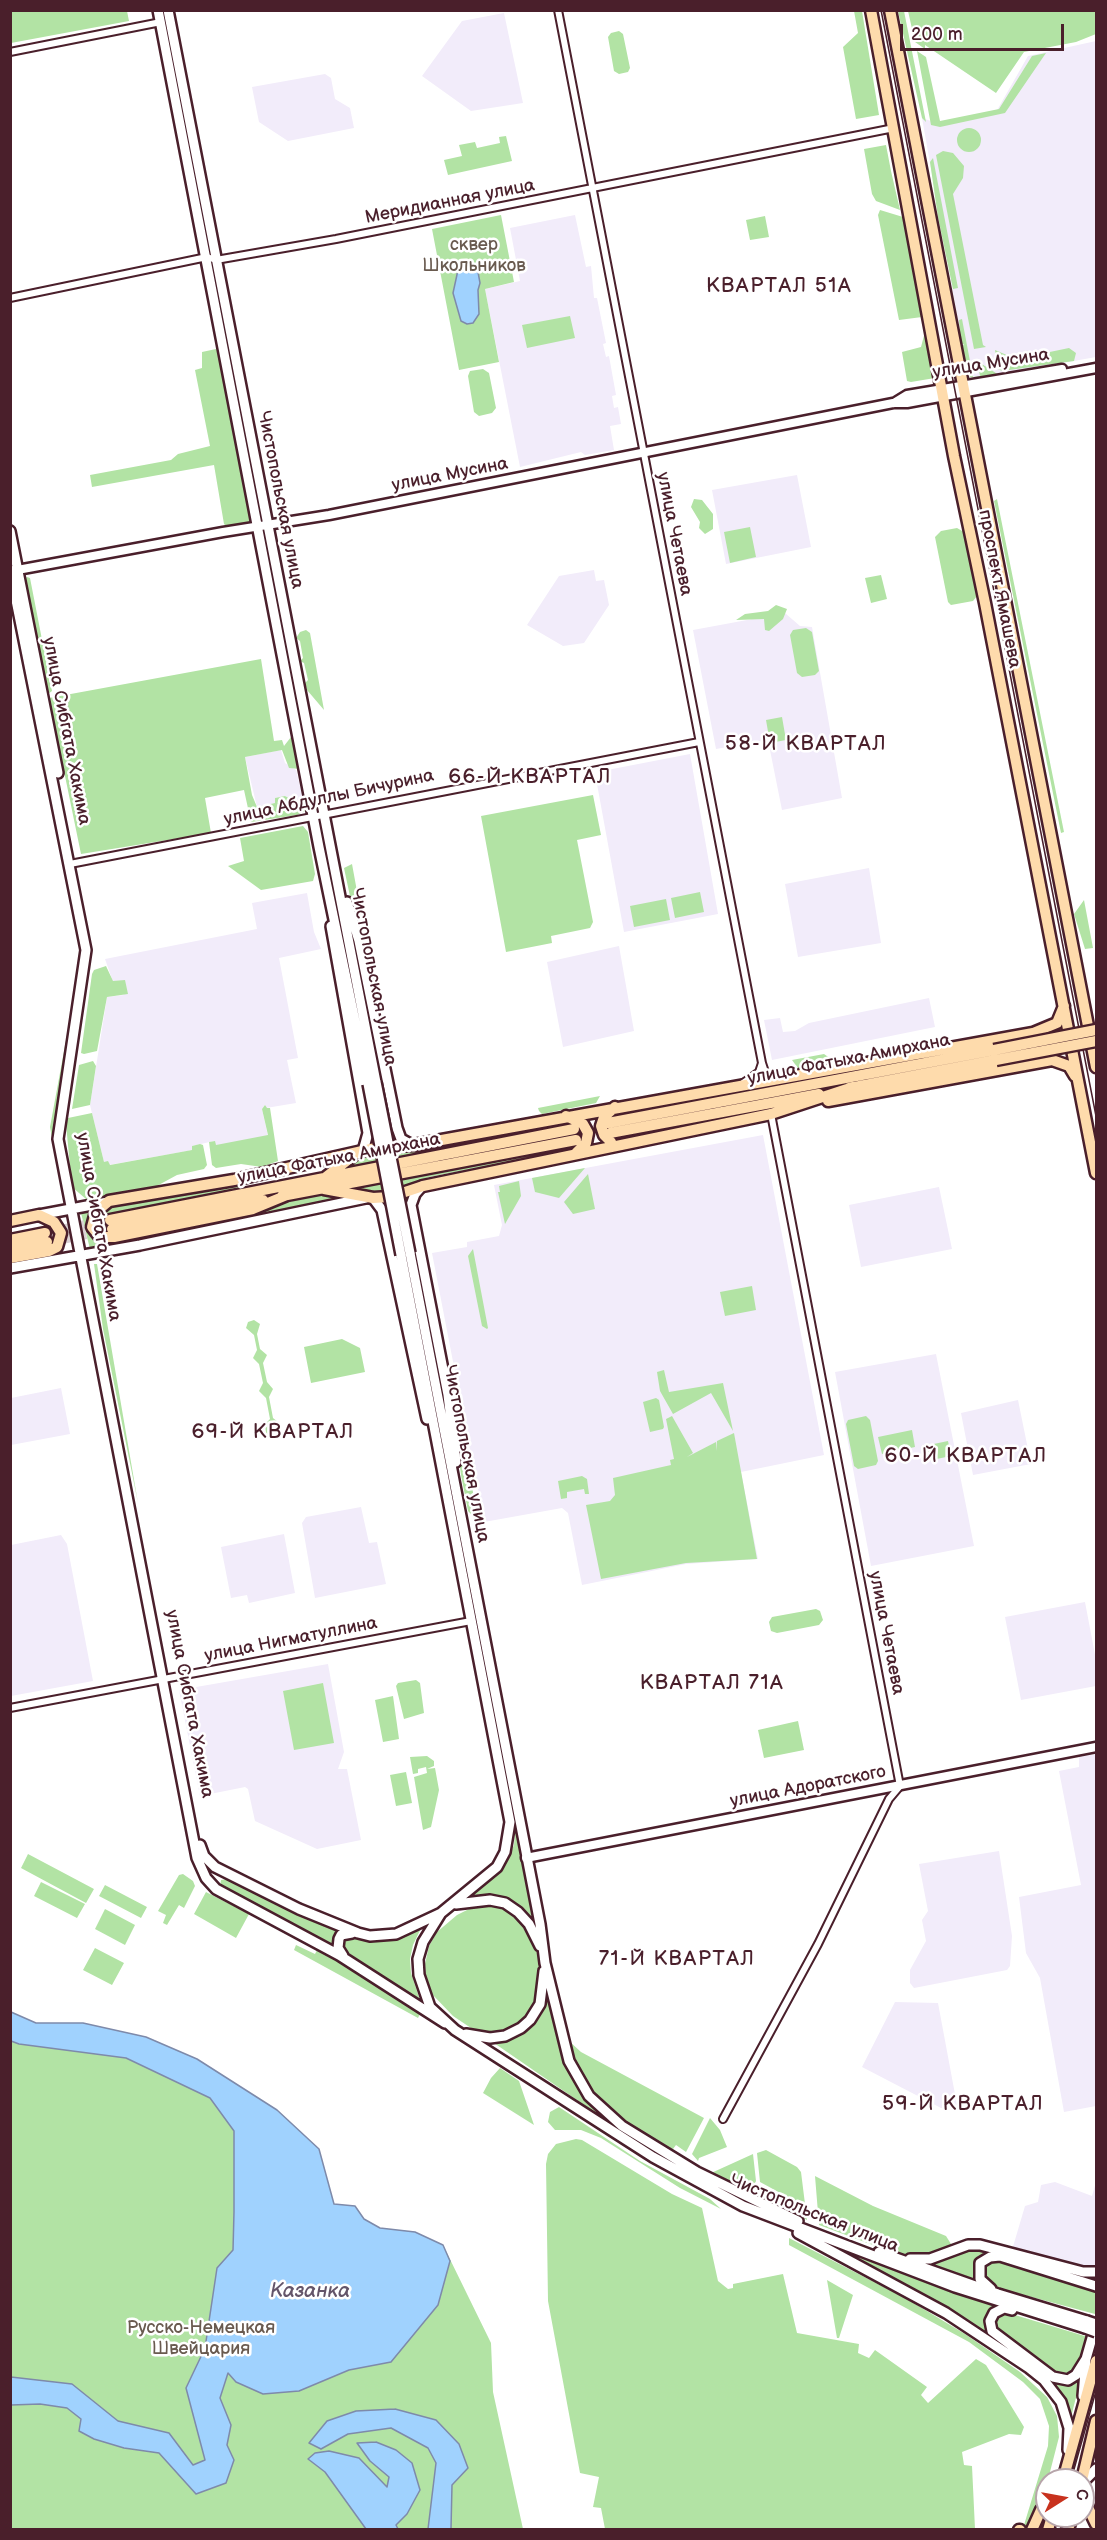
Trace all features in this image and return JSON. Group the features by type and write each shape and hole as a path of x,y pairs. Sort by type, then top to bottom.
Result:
{"main road":[{"name":"Чистопольская улица","path":"158,10 337,874 372,1083"},
{"name":"Чистопольская улица","path":"168,10 211,259"},
{"name":"проспект Ямашева","path":"872,10 943,392 1096,1173"},
{"name":"проспект Ямашева","path":"890,10 1096,1066"},
{"name":"Чистопольская улица","path":"264,527 328,891 372,1083 458,1497 540,1924 542,1950 569,2061 589,2096 606,2113 658,2150 768,2209 886,2255 1091,2324"},
{"name":"улица Сибгата Хакима","path":"10,531 13,571 73,863 86,957 57,1130 74,1208 197,1858 206,1878 221,1892 350,1962 445,2023"},
{"path":"337,874 359,941 390,1101 401,1140 414,1145"},
{"path":"323,1184 360,1152 368,1133 333,950 328,891"},
{"path":"1083,1004 1096,1016"},
{"path":"10,1221 234,1180 310,1161 414,1145 615,1107 1033,1034 1057,1023 1064,1006"},
{"name":"улица Фатыха Амирхана","path":"1096,1030 995,1055 853,1087 609,1128 829,1081 995,1055 1096,1041"},
{"path":"1033,1034 1041,1035 1048,1043 1048,1053 1038,1063"},
{"path":"10,1268 83,1256 371,1198 397,1195 423,1186 802,1106 1053,1060 1069,1066 1077,1082"},
{"path":"776,1079 829,1081"},
{"path":"802,1106 853,1087"},
{"path":"363,1107 367,1113 377,1116 388,1109 390,1101"},
{"path":"615,1107 604,1117 602,1130 610,1141 623,1144"},
{"path":"566,1116 578,1120 588,1133 584,1147 573,1155"},
{"name":"улица Фатыха Амирхана","path":"111,1224 575,1135"},
{"path":"234,1180 284,1191"},
{"path":"323,1184 371,1198 381,1207 433,1447 441,1460"},
{"path":"423,1186 412,1201 448,1395 458,1497"},
{"path":"109,1202 93,1217 92,1227 100,1237 114,1237 253,1209 284,1191"},
{"path":"10,1258 49,1251 57,1247 61,1236 58,1226 39,1215"},
{"path":"387,1234 394,1224 401,1221 409,1221 415,1227"},
{"path":"183,1224 200,1233"},
{"path":"10,1240 46,1237 10,1249"},
{"name":"Чистопольская улица","path":"406,1254 441,1460 510,1822 509,1837 497,1867 441,1913 423,1942 418,1975 430,2007 445,2023 458,2032 653,2157 772,2219 955,2287 1061,2322 1091,2324"},
{"name":"улица Сибгата Хакима","path":"164,1679 201,1851 209,1862 309,1914 370,1936 396,1934 441,1913"},
{"path":"221,1892 215,1883 217,1878 234,1877"},
{"name":"Чистопольская улица","path":"454,1904 472,1900 505,1903 529,1924 542,1950"},
{"path":"350,1962 341,1954 338,1944 341,1935 358,1933"},
{"name":"Чистопольская улица","path":"458,2032 490,2038 505,2036 521,2028 530,2020 540,2004 545,1963"},
{"path":"772,2219 946,2313 1044,2380 1057,2396 1066,2414 1068,2460"},
{"path":"886,2255 916,2260 930,2259 968,2245 980,2245 1083,2272 1096,2272"},
{"path":"998,2294 984,2285 978,2275 980,2263 990,2257 1000,2256 1096,2286"},
{"path":"1061,2322 1004,2308 994,2313 990,2321 992,2331 998,2338 1053,2377 1068,2380 1091,2360"},
{"path":"1066,2468 1081,2413 1091,2360 1091,2324"},
{"path":"1091,2324 1096,2332"},
{"path":"1085,2468 1095,2426"}],"street":[{"name":"улица Четаева","path":"558,10 762,1063 765,1072 776,1079"},
{"path":"10,52 161,22"},
{"name":"Меридианная улица","path":"10,298 592,189 894,128"},
{"name":"улица Мусина","path":"964,389 1096,363"},
{"name":"улица Мусина","path":"13,571 223,532 264,527 644,453 893,403 905,396 1096,368"},
{"name":"улица Абдуллы Бичурина","path":"73,863 699,742"},
{"path":"739,1086 759,1072 762,1063"},
{"name":"улица Четаева","path":"771,1114 900,1786"},
{"name":"улица Нигматуллина","path":"10,1708 471,1621"},
{"name":"улица Адоратского","path":"526,1858 1096,1747"},
{"path":"723,2119 818,1944 889,1799 900,1786"}],"shaded area":[{"path":"504,13 523,103 471,111 422,76 462,21"},
{"path":"1096,41 1096,357 979,378 971,376 962,343 922,118 940,124 996,112 1028,56"},
{"path":"325,74 331,78 335,99 350,108 354,128 288,141 259,122 252,87"},
{"path":"575,215 586,267 591,266 594,298 597,298 606,343 603,344 606,357 609,356 616,395 612,396 614,408 618,407 621,424 610,426 614,450 585,455 581,452 520,467 485,289 520,281 510,228"},
{"path":"797,475 811,547 726,564 712,490"},
{"path":"594,570 596,581 604,580 609,605 584,643 563,646 527,625 559,576"},
{"path":"785,613 800,626 812,627 842,798 782,810 768,740 716,749 693,630"},
{"path":"281,750 285,763 296,770 303,798 299,803 285,796 275,798 276,803 257,807 245,757"},
{"path":"690,754 718,914 624,932 597,784 602,771"},
{"path":"869,868 881,943 798,957 785,884"},
{"path":"307,893 314,932 321,949 279,958 298,1058 287,1060 296,1103 266,1108 265,1105 262,1109 268,1136 216,1146 214,1141 192,1146 193,1150 109,1165 104,1162 90,1105 107,997 124,995 113,982 105,959 257,929 252,903"},
{"path":"619,946 634,1031 563,1047 547,962"},
{"path":"929,998 935,1027 772,1060 764,1020 780,1018 783,1032 795,1031 809,1023"},
{"path":"763,1135 824,1455 741,1472 758,1559 686,1564 582,1585 568,1513 562,1508 484,1522 432,1253 467,1247 467,1242 499,1236 502,1225 494,1185"},
{"path":"939,1187 952,1249 861,1267 849,1205"},
{"path":"936,1354 974,1546 871,1566 835,1372"},
{"path":"61,1388 70,1434 11,1445 11,1398"},
{"path":"1018,1400 1031,1464 973,1475 961,1413"},
{"path":"361,1507 369,1543 377,1542 386,1584 315,1598 302,1523 306,1517"},
{"path":"284,1534 295,1593 249,1603 247,1595 231,1598 221,1547"},
{"path":"61,1535 67,1544 93,1681 11,1696 11,1545"},
{"path":"1085,1602 1096,1660 1096,1686 1021,1700 1005,1617"},
{"path":"328,1664 344,1752 338,1769 347,1769 361,1840 317,1849 255,1821 248,1789 245,1787 200,1796 179,1690"},
{"path":"1096,1754 1096,2106 1064,2112 1040,1978 1026,1953 1019,1897 1081,1885 1059,1771 1079,1767 1079,1757"},
{"path":"999,1851 1012,1936 1010,1966 1007,1970 914,1988 910,1983 910,1970 926,1941 922,1920 928,1911 919,1864"},
{"path":"895,2002 938,2003 957,2105 941,2108 862,2067"},
{"path":"1055,2182 1092,2196 1096,2182 1096,2270 1012,2250 1025,2206 1038,2202 1041,2185"}],"green space":[{"path":"10,11 127,11 129,21 11,43"},
{"path":"854,11 862,11 879,115 856,119 843,47 858,33"},
{"path":"898,11 904,11 926,122 922,118"},
{"path":"908,11 1096,11 1096,34 1076,42 1024,52 996,93 925,45 925,49 915,42"},
{"path":"619,31 623,34 630,68 628,72 619,74 614,71 608,37 611,33"},
{"path":"917,51 926,57 940,121 999,109 1032,56 1046,53 1005,113 940,127 931,125"},
{"path":"969,128 978,131 981,140 978,149 969,152 960,149 957,140 960,131"},
{"path":"506,136 512,161 448,175 444,160 462,156 459,145 475,142 477,148 500,143 499,137"},
{"path":"886,145 900,210 876,201 872,194 864,149"},
{"path":"943,151 953,153 964,166 963,178 953,194 983,345 986,347 974,349 936,155"},
{"path":"933,158 958,288 953,289 938,217 930,162"},
{"path":"880,210 903,217 922,317 899,320 878,215"},
{"name":"сквер Школьников","path":"501,215 514,282 485,289 499,362 459,370 432,229"},
{"path":"765,216 769,237 750,240 746,220"},
{"path":"570,316 575,338 527,348 522,325"},
{"path":"962,319 973,377 980,376 977,361 999,375 976,378 970,377 962,347 964,344 961,344 959,320"},
{"path":"926,328 935,378 907,381 902,352 921,347"},
{"path":"1069,348 1076,353 1074,361 1002,371 998,369 995,350 1016,359"},
{"path":"216,349 219,351 251,520 249,523 228,528 224,524 214,465 92,487 90,475 171,460 178,454 210,446 195,370 202,368 202,352"},
{"path":"483,369 489,373 496,408 492,413 479,416 474,412 468,376 470,371"},
{"path":"694,499 702,500 713,514 713,529 705,534 699,528 700,522 691,507"},
{"path":"997,499 1064,832 1061,833 994,501"},
{"path":"750,527 756,557 730,563 724,532"},
{"path":"957,528 964,532 977,596 973,601 951,605 948,602 935,537 941,531"},
{"path":"881,575 887,599 871,603 865,578"},
{"path":"30,578 52,691 48,694 24,579"},
{"path":"776,605 787,609 783,619 769,631 765,630 764,619 736,620 745,614 768,611"},
{"path":"806,628 812,632 819,671 815,675 802,677 797,673 790,635 793,630"},
{"path":"306,630 310,633 324,710 307,690 305,683 308,680 304,663 300,661 303,658 300,641 296,638 300,632"},
{"path":"261,659 274,741 282,740 284,746 291,737 300,769 289,768 282,750 245,757 252,795 257,807 275,803 275,798 285,796 300,804 305,811 297,815 251,822 244,790 205,798 211,833 81,854 49,698"},
{"path":"782,717 786,740 770,743 766,720"},
{"path":"593,795 601,835 577,840 593,922 590,928 551,936 552,943 506,952 481,816"},
{"path":"303,826 308,832 315,874 313,881 261,890 228,866 244,861 240,838"},
{"path":"352,864 370,962 351,901 344,868"},
{"path":"700,892 704,912 675,918 671,898"},
{"path":"666,899 670,920 634,927 630,906"},
{"path":"1084,900 1093,948 1085,949 1074,914"},
{"path":"106,966 113,981 125,980 128,994 107,997 97,1051 84,1054 81,1053 92,974 94,970"},
{"path":"69,1024 71,1030 54,1126 57,1154 55,1155 50,1127"},
{"path":"824,1054 837,1063 800,1071 792,1060"},
{"path":"93,1061 96,1066 90,1105 72,1109 79,1065"},
{"path":"600,1096 596,1103 542,1114 538,1108"},
{"path":"265,1105 270,1108 278,1161 262,1167 241,1164 216,1168 212,1165 209,1142 215,1141 216,1145 268,1135 262,1109"},
{"path":"92,1113 104,1162 108,1161 110,1165 192,1150 192,1146 200,1144 203,1145 207,1165 204,1169 177,1175 153,1188 86,1199 72,1187 66,1124 68,1118"},
{"path":"567,1119 582,1126 583,1139 573,1149 429,1177 394,1190 366,1192 347,1186 579,1141 576,1124 342,1170 373,1153"},
{"path":"585,1168 559,1198 535,1192 532,1178"},
{"path":"588,1174 595,1209 573,1214 564,1202"},
{"path":"519,1181 521,1196 505,1224 498,1192 500,1192 499,1186"},
{"path":"235,1186 255,1188 113,1233 104,1233 100,1227 100,1217 109,1208"},
{"path":"322,1194 353,1197 206,1227 192,1225"},
{"path":"94,1208 95,1236 187,1231 90,1249 81,1213"},
{"path":"473,1249 487,1329 482,1326 468,1256"},
{"path":"94,1264 97,1264 138,1503 103,1329"},
{"path":"752,1286 756,1310 725,1316 720,1292"},
{"path":"254,1320 260,1324 257,1334 260,1349 267,1355 263,1363 267,1382 273,1389 269,1397 273,1418 278,1422 281,1432 275,1439 269,1438 266,1433 265,1424 270,1419 266,1398 259,1391 263,1383 259,1364 253,1358 257,1350 254,1335 246,1328 248,1322"},
{"path":"342,1339 360,1348 365,1372 311,1383 304,1347"},
{"path":"664,1370 669,1392 723,1383 733,1431 711,1393 673,1414 660,1391 657,1372"},
{"path":"656,1398 659,1400 664,1427 650,1432 643,1402"},
{"path":"672,1416 693,1453 687,1457 716,1442 716,1451 717,1441 734,1433 757,1559 686,1563 601,1579 586,1505 610,1501 615,1495 613,1478 671,1465 670,1460 674,1459 666,1419"},
{"path":"866,1416 870,1420 878,1461 876,1465 858,1469 854,1466 846,1424 848,1420"},
{"path":"461,1430 477,1513 471,1514 468,1511 461,1475 456,1435"},
{"path":"912,1430 915,1447 882,1454 878,1437"},
{"path":"948,1441 951,1456 927,1461 924,1446"},
{"path":"582,1476 587,1479 589,1494 585,1494 584,1489 567,1492 567,1498 561,1499 558,1481"},
{"path":"816,1609 820,1611 823,1620 819,1625 777,1633 771,1631 769,1622 772,1617"},
{"path":"416,1680 420,1683 424,1713 404,1719 396,1686 398,1683"},
{"path":"323,1683 334,1743 294,1750 283,1691"},
{"path":"393,1696 399,1739 383,1742 375,1700"},
{"path":"798,1721 804,1750 764,1758 758,1730"},
{"path":"427,1756 434,1761 434,1766 427,1769 435,1768 439,1790 431,1827 423,1830 414,1777 427,1773 426,1767 418,1769 418,1773 413,1774 410,1757"},
{"path":"406,1772 412,1803 396,1806 390,1775"},
{"path":"516,1822 536,1928 525,1913 505,1899 484,1894 471,1896 489,1882 508,1858 514,1845"},
{"path":"28,1854 94,1889 86,1903 21,1868"},
{"path":"183,1874 193,1881 195,1886 184,1908 179,1905 167,1925 163,1923 166,1915 158,1911 179,1875"},
{"path":"228,1879 342,1932 337,1948 220,1887 221,1880"},
{"path":"41,1882 85,1904 77,1918 34,1896"},
{"path":"105,1885 147,1907 141,1918 99,1896"},
{"path":"206,1892 249,1914 236,1938 194,1914"},
{"path":"479,1904 505,1908 517,1916 529,1932 538,1955 541,1982 537,2002 525,2022 502,2034 474,2030 453,2016 431,1993 426,1978 425,1964 429,1946 437,1932 457,1915"},
{"path":"105,1909 135,1925 125,1945 95,1929"},
{"path":"423,1924 413,1945 410,1959 411,1973 420,2000 342,1949 341,1939 350,1935 359,1937"},
{"path":"296,1945 315,1954 318,1948 420,2014 418,2018 294,1950"},
{"path":"95,1948 124,1963 112,1985 83,1970"},
{"path":"549,1991 559,2041 569,2070 582,2095 603,2118 494,2043 520,2036 532,2027 541,2015"},
{"name":"Русско-Немецкая Швейцария","path":"11,2012 36,2023 83,2023 146,2037 197,2059 277,2110 319,2149 334,2204 355,2206 364,2219 380,2228 415,2232 443,2245 491,2343 493,2392 523,2529 11,2529"},
{"path":"569,2041 581,2052 704,2118 686,2152 676,2145 673,2149 661,2146 610,2112 587,2086 572,2055"},
{"path":"500,2068 519,2081 534,2125 483,2093 491,2078"},
{"path":"559,2107 640,2161 710,2199 721,2209 680,2188 601,2138 581,2130 555,2130 548,2122 550,2112"},
{"path":"710,2118 720,2130 727,2147 699,2158 698,2161 692,2154"},
{"path":"576,2139 582,2140 672,2194 702,2208 718,2281 728,2289 733,2288 733,2284 783,2274 797,2333 859,2344 858,2353 869,2358 875,2350 927,2387 921,2395 928,2403 976,2359 986,2365 1024,2427 1021,2435 1009,2434 962,2452 964,2465 972,2466 975,2529 605,2529 601,2508 593,2507 599,2477 580,2473 548,2301 546,2164 548,2154 556,2144"},
{"path":"766,2150 797,2167 801,2172 807,2220 782,2206 786,2197 784,2195 760,2182 757,2153"},
{"path":"753,2154 756,2181 749,2195 709,2174"},
{"path":"815,2176 873,2206 946,2236 951,2244 948,2248 928,2256 905,2257 819,2225"},
{"path":"789,2238 907,2299 965,2334 1020,2372 1047,2397 1057,2416 1059,2437 1051,2468 1041,2468 1048,2446 1049,2426 1040,2399 1023,2382 969,2342 789,2245"},
{"path":"973,2248 997,2250 1084,2275 1096,2275 1096,2281 997,2252 984,2255 976,2263 974,2269 978,2284 924,2264"},
{"path":"840,2249 996,2307 991,2312 995,2338 1000,2344 947,2309"},
{"path":"1000,2258 1096,2290 1095,2314 994,2287 984,2279 983,2263"},
{"path":"827,2280 853,2295 839,2338 837,2338"},
{"path":"1005,2312 1088,2337 1079,2368 1065,2377 1055,2374 999,2333 994,2320 996,2315"},
{"path":"1039,2372 1070,2383 1081,2378 1070,2421"},
{"path":"1035,2489 1035,2513 1028,2526 1024,2525"}],"water":[{"path":"468,265 478,272 480,283 479,314 473,323 467,324 461,321 453,293 458,270"},
{"name":"Казанка","path":"11,2012 36,2023 83,2023 146,2037 197,2059 277,2110 319,2149 334,2204 355,2206 364,2219 380,2228 415,2232 443,2245 450,2261 438,2305 391,2362 349,2370 299,2391 263,2394 236,2382 228,2373 220,2398 231,2425 227,2445 234,2460 226,2483 196,2494 159,2453 124,2448 94,2439 79,2431 81,2419 67,2408 40,2404 11,2405 11,2377 72,2384 118,2421 169,2433 193,2465 205,2460 186,2388 205,2348 217,2268 233,2250 234,2131 210,2098 126,2058 11,2041"},
{"path":"395,2409 436,2420 459,2444 468,2468 452,2485 451,2529 428,2529 436,2463 428,2448 391,2428 348,2434 321,2449 309,2443 327,2421 356,2411"},
{"path":"376,2442 396,2450 412,2463 420,2490 407,2514 396,2525 398,2529 366,2529 325,2472 308,2459 315,2453 329,2451 359,2458 387,2487 389,2477 370,2461 357,2443"}],"tunnel":[{"path":"45,1233 110,1220"},
{"path":"47,1242 112,1229"}],"tram line":[{"path":"881,10 1096,1116"},
{"path":"1074,2468 1096,2391"}],"district":[{"name":"КВАРТАЛ 51А","path":"779,287"},
{"name":"58-Й КВАРТАЛ","path":"806,745"},
{"name":"66-Й КВАРТАЛ","path":"530,778"},
{"name":"69-Й КВАРТАЛ","path":"273,1433"},
{"name":"60-Й КВАРТАЛ","path":"966,1457"},
{"name":"КВАРТАЛ 71А","path":"712,1684"},
{"name":"71-Й КВАРТАЛ","path":"677,1960"},
{"name":"59-Й КВАРТАЛ","path":"963,2105"}]}
